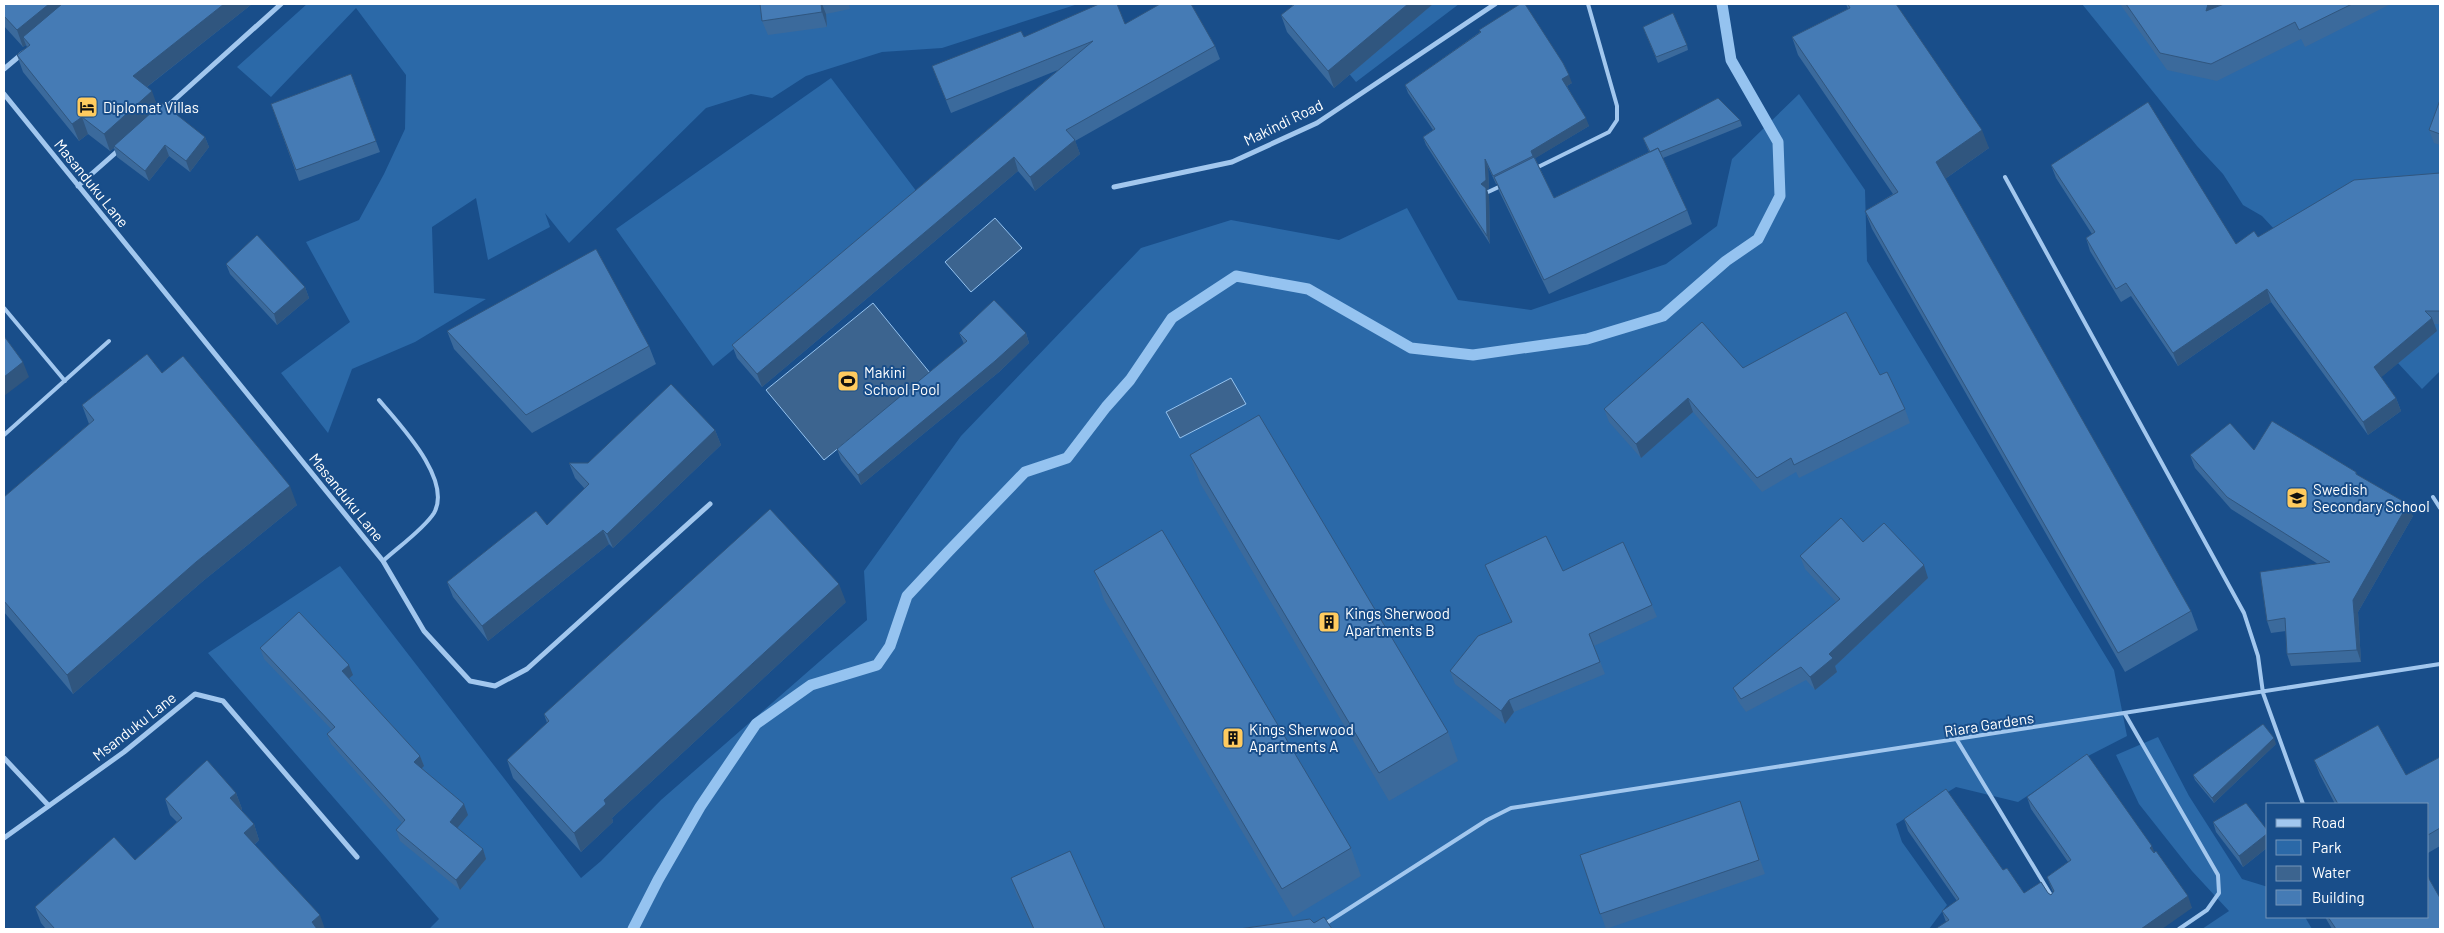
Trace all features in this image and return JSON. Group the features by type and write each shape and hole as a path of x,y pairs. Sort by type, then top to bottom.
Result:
{"street":[{"path":"158,115 281,4"},
{"name":"Makindi Road","path":"1114,187 1232,162 1317,123 1495,4"},
{"path":"4,69 25,51"},
{"name":"Masanduku Lane","path":"4,94 382,561 424,630 470,681 495,686 527,669 710,504"},
{"path":"78,186 129,141"},
{"name":"Msanduku Lane","path":"4,838 124,752 196,694 223,700 357,857"},
{"path":"4,758 49,806"}],"lane":[{"path":"1529,171 1609,132 1617,120 1617,106 1588,4"},
{"path":"2005,177 2244,613 2258,656 2263,692 2303,803"},
{"path":"1488,192 1504,184"},
{"path":"4,308 65,380"},
{"path":"4,435 109,341"},
{"path":"379,400 423,455 431,470 436,493 434,513 382,561"},
{"path":"2433,497 2440,508"},
{"name":"Riara Gardens","path":"1317,929 1487,820 1511,808 1542,805 2440,664"},
{"path":"2125,714 2218,876 2218,892 2207,910 2179,929"},
{"path":"1957,740 2055,904"}],"green space":[{"path":"307,4 1078,4 942,48 882,52 806,76 772,98 751,94 706,108 569,243 545,213 550,227 488,260 476,198 432,227 434,293 486,299 415,342 352,369 328,433 281,373 350,322 306,242 359,220 384,174 405,129 406,75 356,8 271,97 237,67"},
{"path":"1291,4 1459,4 1356,82"},
{"path":"2082,4 2440,4 2440,371 2422,389 2262,216 2243,205 2223,174 2197,146"},
{"path":"831,78 920,196 713,366 616,229"},
{"path":"1799,94 1865,190 1867,261 2114,670 2127,736 2090,755 2018,802 1956,787 1896,824 1902,842 1947,905 1929,929 429,929 439,919 208,653 340,566 581,878 601,861 661,800 867,620 864,571 961,436 1141,248 1231,220 1339,240 1407,208 1458,300 1531,310 1666,264 1717,226 1732,159"},
{"path":"2158,737 2189,796 2242,879 2266,886 2266,918 2306,918 2312,929 2202,929 2229,911 2192,871 2139,804 2116,755"}],"water":[{"path":"995,218 1022,248 971,292 945,262"},
{"name":"Makini School Pool","path":"873,303 930,373 824,460 766,390"},
{"path":"1231,378 1246,404 1180,438 1166,412"}],"building":[{"path":"4,4 49,4 17,30 4,16"},
{"name":"Diplomat Villas","path":"62,4 224,4 133,76 152,91 104,134 82,117 72,124 17,55 30,45 23,37"},
{"path":"760,4 821,4 822,12 762,21"},
{"path":"1099,4 1117,4 1125,24 1160,4 1191,4 1215,46 1066,130 1075,140 1030,177 1014,157 757,374 732,345 1093,41 946,100 932,66 1021,31 1024,37"},
{"path":"1295,4 1408,4 1328,71 1281,15"},
{"path":"1520,4 1525,4 1563,63 1569,75 1562,79 1586,118 1531,151 1533,156 1493,176 1485,159 1486,180 1481,184 1486,188 1487,236 1423,137 1435,129 1405,85 1481,32 1479,30"},
{"path":"1848,4 1896,4 1982,130 1936,162 2191,611 2118,653 1865,211 1898,192 1792,37 1850,8"},
{"path":"2126,4 2208,4 2206,11 2224,4 2352,4 2299,30 2295,22 2211,64 2160,53"},
{"path":"1673,13 1687,45 1656,57 1643,27"},
{"path":"351,74 376,141 296,170 271,104"},
{"path":"1718,98 1740,120 1660,152 1658,148 1650,152 1643,138"},
{"path":"2440,100 2440,134 2429,130"},
{"path":"2148,102 2236,244 2254,231 2258,237 2354,180 2440,173 2440,311 2425,311 2432,318 2374,367 2396,398 2363,422 2267,289 2173,353 2126,283 2116,289 2086,238 2095,232 2051,165"},
{"path":"162,103 205,137 186,161 165,145 145,171 114,146"},
{"path":"1658,148 1687,210 1544,280 1494,177 1534,157 1554,198"},
{"path":"257,235 305,287 274,314 226,264"},
{"path":"596,249 649,346 526,415 447,331"},
{"path":"994,300 1026,333 858,475 837,449 967,341 959,333"},
{"path":"1846,312 1880,375 1887,372 1905,409 1794,465 1791,458 1757,478 1688,398 1636,444 1604,409 1702,322 1743,368"},
{"path":"4,336 23,362 4,377"},
{"path":"147,354 162,373 183,356 290,486 196,562 67,675 4,601 4,497 94,420 82,405"},
{"path":"671,384 715,430 607,534 603,530 482,626 447,582 536,511 547,525 589,484 569,463 588,463"},
{"name":"Kings Sherwood Apartments B","path":"1259,415 1448,732 1379,773 1190,455"},
{"path":"2272,421 2408,504 2353,600 2357,650 2287,654 2285,618 2267,621 2260,572 2330,562 2227,497 2190,455 2230,423 2254,450"},
{"path":"770,509 839,584 604,800 606,804 574,833 507,760 549,721 544,714"},
{"path":"1841,518 1863,542 1884,523 1924,565 1829,654 1833,658 1810,677 1801,667 1741,699 1733,688 1840,599 1800,556"},
{"name":"Kings Sherwood Apartments A","path":"1162,530 1351,848 1282,889 1094,571"},
{"path":"1546,536 1563,571 1623,542 1652,605 1589,634 1600,662 1509,700 1501,711 1450,671 1478,636 1512,622 1485,565"},
{"path":"299,612 349,665 342,671 420,756 414,762 464,804 450,822 483,849 456,880 396,830 405,820 327,734 335,727 260,648"},
{"path":"2263,724 2274,738 2212,798 2193,775"},
{"path":"2378,725 2406,775 2440,757 2440,828 2429,834 2429,803 2337,803 2314,760"},
{"path":"2087,754 2152,846 2150,848 2154,853 2156,851 2188,896 2141,929 1935,929 1949,920 1942,911 1959,899 1904,819 1946,789 2003,870 2007,868 2024,893 2041,882 2051,895 2054,891 2047,877 2071,860 2027,797"},
{"path":"207,760 236,793 230,798 254,824 244,833 320,915 312,922 317,929 55,929 35,907 114,837 135,860 182,818 165,799"},
{"path":"1740,801 1759,860 1600,914 1580,855"},
{"path":"2246,803 2266,828 2266,835 2239,856 2213,822"},
{"path":"1070,851 1105,929 1034,929 1011,878"},
{"path":"2429,879 2440,898 2440,929 2336,929 2329,918 2429,918"},
{"path":"1324,917 1332,929 1239,929 1310,919 1314,923"}],"waterway":[{"path":"633,929 658,880 700,807 756,724 811,685 877,665 890,646 907,596 1025,472 1067,458 1106,407 1130,380 1172,318 1236,276 1308,289 1411,348 1473,355 1587,339 1663,316 1726,261 1758,239 1780,196 1778,142 1731,60 1722,4"}],"place":[{"name":"Diplomat Villas","path":"87,107"},
{"name":"Makini School Pool","path":"848,381"},
{"name":"Swedish Secondary School","path":"2297,498"},
{"name":"Kings Sherwood Apartments B","path":"1329,622"},
{"name":"Kings Sherwood Apartments A","path":"1233,738"}]}
